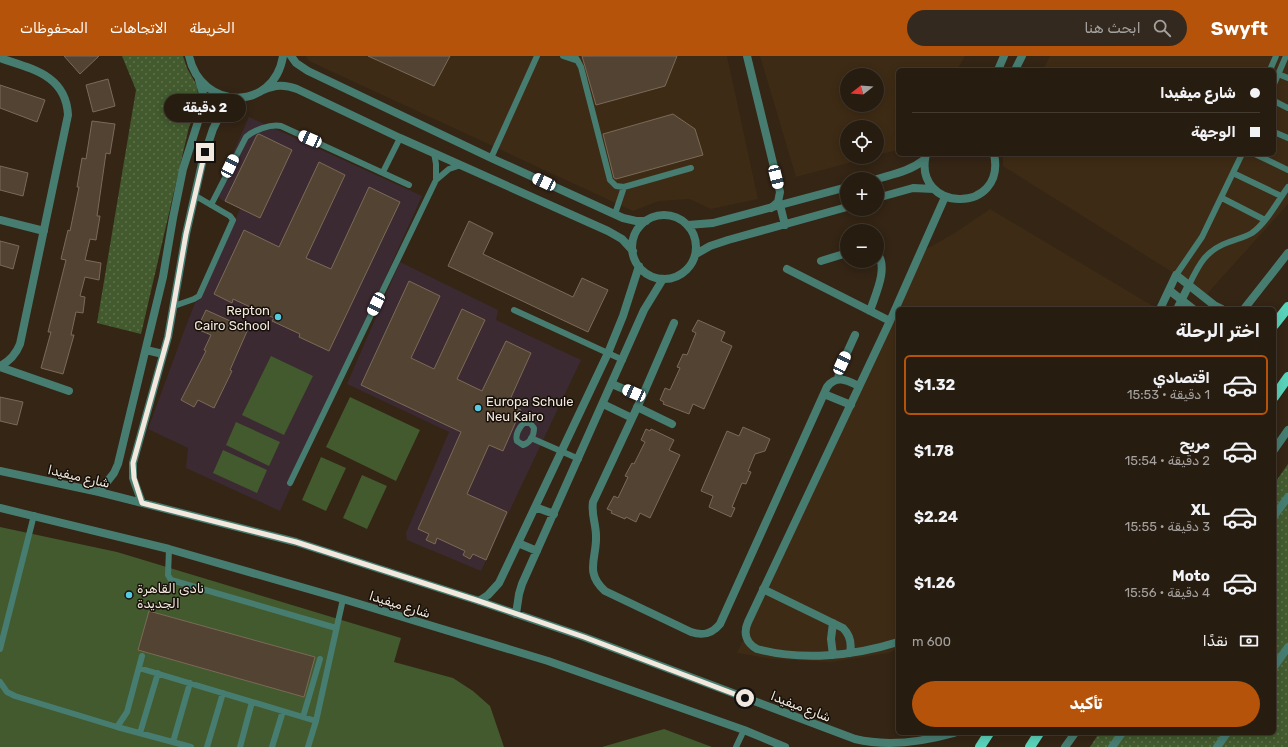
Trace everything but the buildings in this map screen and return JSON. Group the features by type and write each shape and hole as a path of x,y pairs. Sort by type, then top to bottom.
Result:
{"main road":[{"path":"1276,323 1288,307"},
{"path":"1276,393 1288,377"},
{"path":"980,747 988,735"},
{"path":"1030,747 1038,735"}],"street":[{"path":"99,492 114,473 118,464 163,277 173,218 184,168 203,106 203,94 189,56"},
{"path":"263,90 278,74 283,56"},
{"path":"291,56 296,63 308,71 491,158 615,214 630,219 646,221"},
{"path":"747,56 780,192 778,202 770,208"},
{"path":"999,68 1004,56"},
{"path":"1016,68 1022,56"},
{"path":"0,58 43,73 50,78 61,90 66,102 68,115 20,344 14,356 0,366"},
{"path":"199,80 211,91 225,97 241,98"},
{"path":"142,503 134,478 133,463 163,354 174,306 194,195 203,160 220,115 227,105 241,98 278,85 290,86 400,138 608,230 622,239 633,251"},
{"path":"925,157 925,172 934,189 945,197 966,200 985,190 993,176 995,169 994,156"},
{"path":"884,177 907,171 916,166 925,157"},
{"path":"884,196 913,188 934,189"},
{"path":"688,225 713,223 840,189"},
{"path":"896,307 945,197"},
{"path":"780,205 785,224"},
{"path":"696,254 710,246 728,240 840,209"},
{"path":"660,215 668,215 682,220 688,225 694,234 696,254 687,269 680,275 663,279 646,273 639,266 633,251 633,240 638,229 646,221 660,215"},
{"path":"0,220 44,230"},
{"path":"1246,307 1288,253"},
{"path":"821,261 840,255"},
{"path":"479,601 488,596 499,582 562,451 608,353 625,311 639,266"},
{"path":"870,311 883,268"},
{"path":"787,269 890,321"},
{"path":"1161,307 1176,275 1217,307"},
{"path":"516,614 522,584 644,310 663,279"},
{"path":"1178,307 1189,285"},
{"path":"1169,290 1191,307"},
{"path":"896,307 763,589 745,631 747,640 753,647 761,650 797,655 833,655 850,653 880,648 896,643"},
{"path":"674,323 642,397 593,502 592,510 596,536 593,564 594,576 600,587 610,594 691,632 705,634 713,631 720,624 830,383 838,379 842,379 859,386"},
{"path":"838,379 842,363 854,335"},
{"path":"146,350 163,354"},
{"path":"0,366 69,391"},
{"path":"612,384 642,397"},
{"path":"824,394 851,405"},
{"path":"603,404 632,418"},
{"path":"637,407 672,424"},
{"path":"1276,447 1288,430"},
{"name":"شارع ميفيدا","path":"0,471 99,492 296,542 479,601 584,637 873,745 921,741 946,735"},
{"path":"1276,513 1288,497"},
{"path":"535,507 554,514"},
{"name":"شارع ميفيدا","path":"0,508 34,515 169,549 343,599 548,661 744,730 785,747"},
{"path":"518,543 537,551"},
{"path":"763,589 843,628 847,632 851,642 850,653"},
{"path":"833,623 831,639 833,655"},
{"path":"1276,664 1288,647"},
{"path":"921,741 928,735"},
{"path":"1065,747 1074,735"},
{"path":"1112,747 1121,735"},
{"path":"1217,747 1226,735"}],"lane":[{"path":"491,158 537,56"},
{"path":"563,56 577,58 581,67 610,180 616,186 624,187 691,168"},
{"path":"1271,68 1276,56"},
{"path":"1276,79 1286,56"},
{"path":"1278,74 1288,78"},
{"path":"1276,103 1288,108"},
{"path":"211,205 246,137 253,132 270,126 281,126 409,185"},
{"path":"1276,133 1288,138"},
{"path":"382,172 400,138"},
{"path":"434,153 436,180"},
{"path":"1176,275 1202,237 1241,156"},
{"path":"1259,156 1288,170"},
{"path":"290,484 436,180 449,169 461,165"},
{"path":"1233,173 1281,196"},
{"path":"615,214 624,187"},
{"path":"1189,285 1196,269 1207,255 1222,245 1245,237 1252,232 1264,220 1288,187"},
{"path":"174,306 199,296 232,222 231,217 194,195"},
{"path":"1222,198 1264,220"},
{"path":"514,310 623,360"},
{"path":"532,438 579,458"},
{"path":"0,649 34,515"},
{"path":"169,549 168,575 171,580 336,628"},
{"path":"308,747 316,721 343,599"},
{"path":"117,727 127,712 142,656"},
{"path":"303,717 320,659"},
{"path":"139,668 316,721"},
{"path":"140,733 158,673"},
{"path":"0,682 11,694 117,727 191,747"},
{"path":"173,742 190,683"},
{"path":"207,747 223,693"},
{"path":"240,747 252,702"},
{"path":"272,747 283,711"},
{"path":"736,747 744,730"}],"shaded area":[{"path":"306,56 727,56 758,199 711,209 689,199 659,201 633,211 309,61"},
{"path":"760,56 965,56 958,68 896,68 896,150 884,153 884,120 840,120 840,164 845,164 796,177"},
{"path":"1050,56 1288,56 1288,204 1207,294 1003,166 1003,156 1276,156 1276,68 1044,68"},
{"name":"Repton Cairo School","path":"249,117 422,196 280,511 186,468 188,448 148,429 195,303 200,299 240,209 220,199 216,191"},
{"path":"990,209 1155,307 896,307 896,649 889,653 831,662 773,659 737,653 919,253 955,233"},
{"name":"Europa Schule Neu Kairo","path":"400,262 498,310 496,320 581,360 481,571 407,540 406,533 449,432 347,384"}],"green space":[{"path":"122,56 183,56 187,68 197,86 199,105 189,127 141,334 97,323 136,90"},
{"path":"271,356 313,376 284,435 242,415"},
{"path":"350,397 420,430 396,481 326,447"},
{"path":"236,422 280,442 269,466 226,445"},
{"path":"223,450 267,470 257,493 213,473"},
{"path":"321,457 346,468 326,511 302,500"},
{"path":"1288,464 1288,747 1090,747 1098,735 1276,735 1276,481"},
{"path":"362,475 387,486 367,529 343,518"},
{"name":"نادى القاهرة الجديدة","path":"0,527 117,552 401,638 394,662 453,678 473,691 490,706 504,747 0,747"},
{"path":"664,729 712,747 602,747"}],"place":[{"name":"Repton Cairo School","path":"278,317"},
{"name":"Europa Schule Neu Kairo","path":"478,408"},
{"name":"نادى القاهرة الجديدة","path":"129,595"}],"route":[{"path":"205,152 186,234 168,337 133,463 132,471 142,503 296,542 479,601 584,637 745,698"}]}
